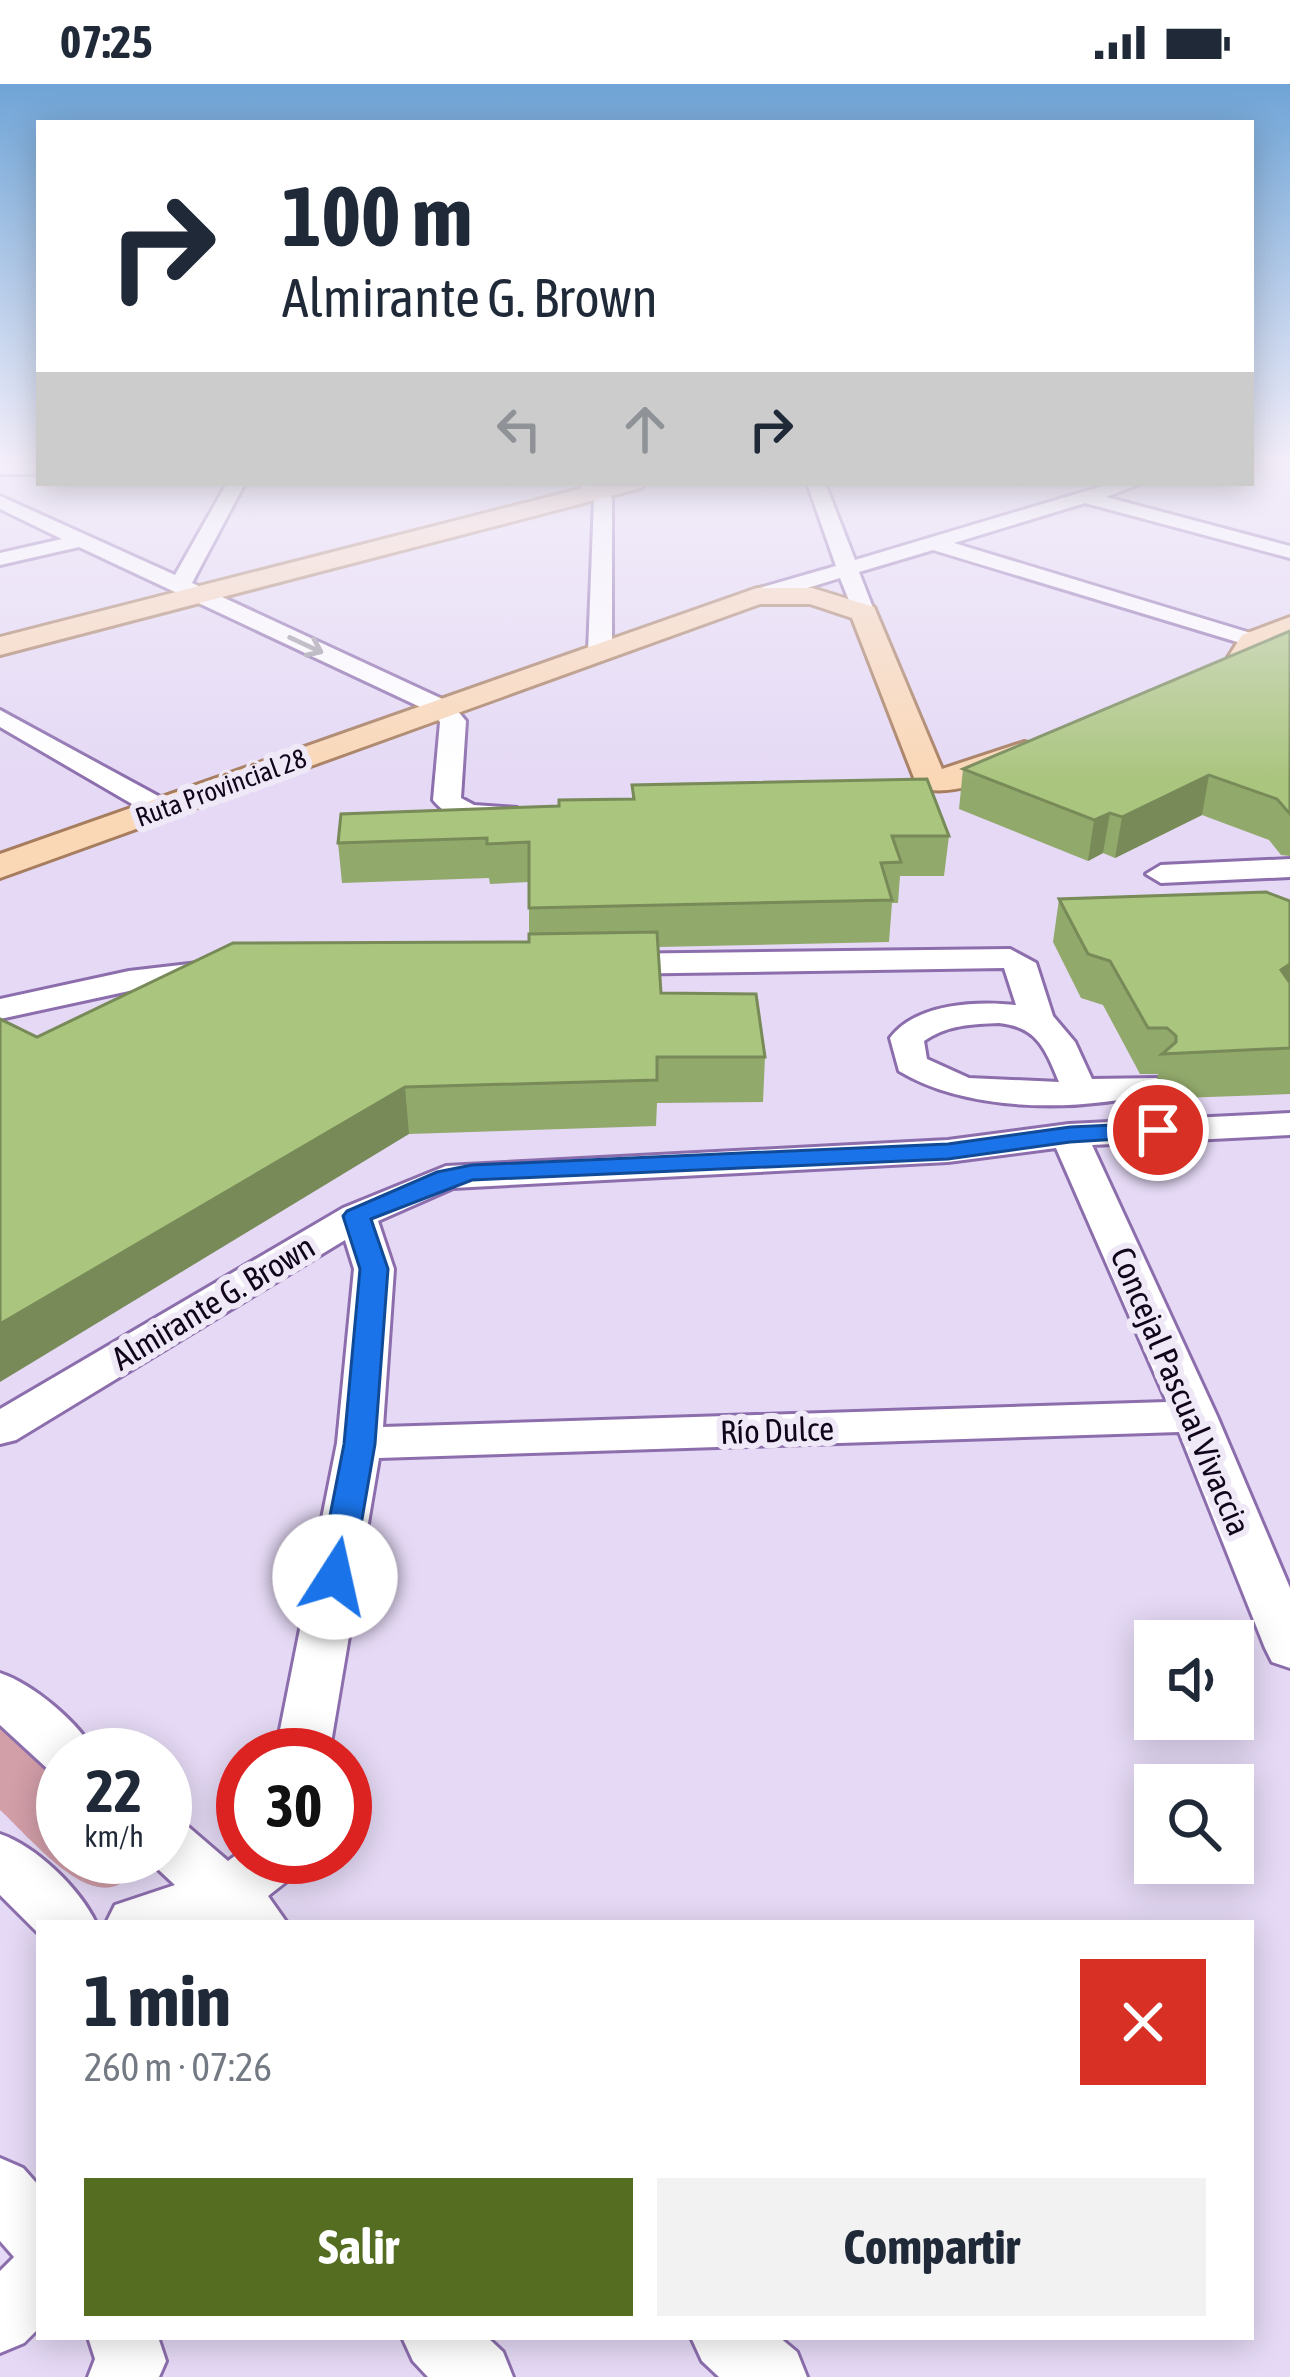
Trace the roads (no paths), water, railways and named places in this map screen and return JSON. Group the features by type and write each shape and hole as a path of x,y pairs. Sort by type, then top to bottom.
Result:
{"main road":[{"path":"0,642 281,567"},
{"path":"757,596 812,596 864,614 925,792 1049,741"},
{"name":"Ruta Provincial 28","path":"0,867 757,596"},
{"path":"1205,675 1248,650 1289,643"}],"street":[{"path":"140,567 442,708 453,721 447,800 454,809 473,814 544,813"},
{"path":"190,590 200,567"},
{"path":"599,567 600,652"},
{"path":"845,567 864,614"},
{"path":"757,596 863,567"},
{"path":"1003,567 1248,650"},
{"path":"0,717 161,809"},
{"path":"1161,874 1276,878"},
{"path":"578,964 1010,958 1020,963 1038,1023"},
{"path":"0,1009 129,981 248,970"},
{"path":"1079,1088 1048,1028 1038,1023 1005,1014 937,1020 917,1026 907,1038 906,1054 927,1076 958,1088 1079,1088 1146,1085"},
{"name":"Almirante G. Brown","path":"0,1429 357,1216 416,1188 472,1172 948,1151 1070,1135 1290,1124"},
{"name":"Concejal Pascual Vivaccia","path":"1070,1135 1195,1416 1270,1553 1290,1648"},
{"path":"307,1728 359,1444 374,1269 357,1216"},
{"name":"Río Dulce","path":"359,1444 1195,1416"},
{"path":"0,1694 38,1728"},
{"path":"2,1865 64,1920"},
{"path":"192,1865 242,1909"},
{"path":"158,1920 242,1909"},
{"path":"0,2191 36,2233"},
{"path":"0,2319 36,2283"},
{"path":"123,2340 131,2361 123,2377"},
{"path":"440,2340 478,2377"},
{"path":"729,2340 772,2377"}]}
